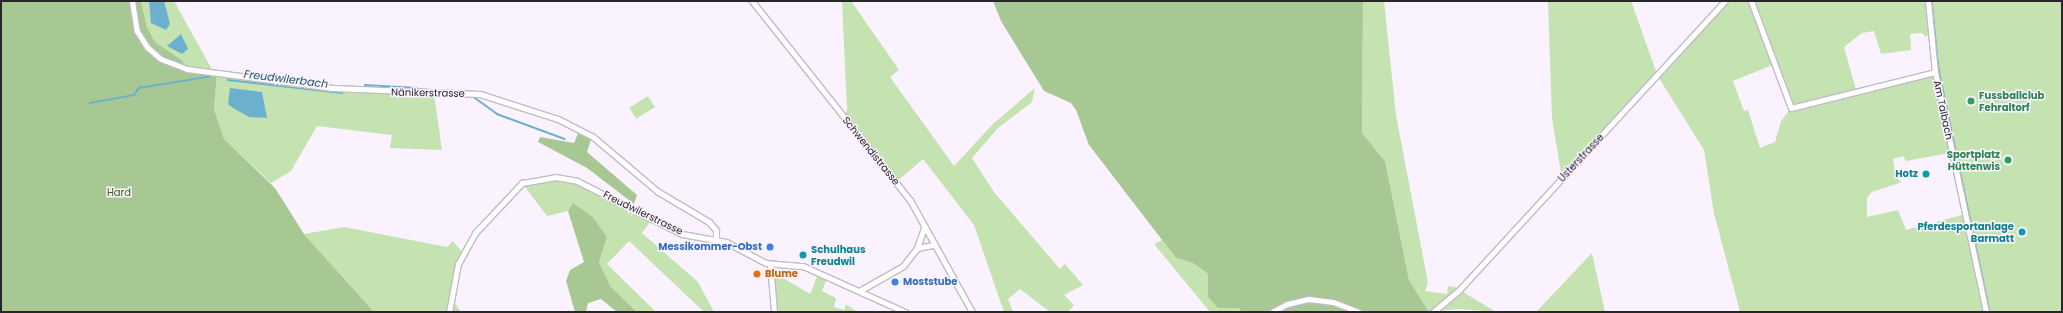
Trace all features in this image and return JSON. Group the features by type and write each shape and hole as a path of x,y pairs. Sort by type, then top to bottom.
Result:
{"street":[{"name":"Nänikerstrasse","path":"132,1 137,31 146,47 161,59 187,69 333,88 480,94 558,119 592,136 657,191 710,222 716,230 716,240"},
{"name":"Schwendistrasse","path":"752,1 910,200 933,245 972,312"},
{"name":"Usterstrasse","path":"1433,312 1460,289 1725,1"},
{"path":"1751,1 1791,108 1935,72"},
{"name":"Am Talbach","path":"1928,1 1935,72 1986,312"},
{"name":"Freudwilerstrasse","path":"448,312 458,264 466,244 509,194 530,180 555,177 577,181 682,234 716,240 770,264 798,264 861,290 904,312"},
{"path":"861,290 897,271 917,248 924,228"},
{"path":"917,248 933,245"},
{"path":"770,264 774,312"},
{"path":"1272,312 1298,300 1333,302 1359,312"}],"green space":[{"name":"Hard","path":"1,1 141,1 147,27 155,42 182,60 187,69 217,74 214,109 224,139 275,188 304,234 374,312 1,312"},
{"path":"141,1 174,1 214,73 187,69 182,60 155,42 147,27"},
{"path":"842,1 851,1 899,70 890,77 954,166 993,124 1035,88 1032,102 998,128 972,158 994,192 1060,269 1065,264 1083,285 1064,295 1074,305 1068,312 1050,312 1020,289 1008,299 1013,312 1004,312 974,225 923,159 896,182 844,118 847,110"},
{"path":"993,1 1363,1 1362,133 1385,161 1409,280 1429,312 1242,312 1238,308 1218,308 1208,297 1208,274 1193,263 1176,258 1089,145 1076,110 1071,103 1044,91 1001,21"},
{"path":"1363,1 1384,1 1396,115 1428,283 1425,291 1447,294 1448,286 1455,287 1496,312 1458,309 1429,312 1409,280 1385,161 1362,133"},
{"path":"1548,1 1631,1 1657,74 1725,1 2061,1 2062,312 1740,312 1714,213 1704,150 1657,75 1562,179 1552,119","holes":["1874,31 1881,54 1911,50 1910,34 1922,33 1926,37 1929,33 1935,72 1856,90 1844,47 1862,33","1775,64 1791,108 1781,121 1775,142 1760,148 1748,110 1744,111 1733,81","1950,153 1966,229 1962,215 1906,230 1898,210 1867,217 1867,198 1872,192 1902,182 1896,178 1893,159 1903,156 1906,161"]},
{"path":"217,74 376,92 434,94 442,150 390,148 392,135 317,126 291,171 271,183 224,139 214,109"},
{"path":"648,96 655,107 636,119 629,108"},
{"path":"580,129 592,136 587,152 637,195 634,204 587,168 538,142 540,137 574,143"},
{"path":"539,178 577,181 652,219 642,233 698,282 714,312 704,312 629,241 607,264 656,312 637,312 610,286 604,275 599,263 607,237 593,217 573,203 568,211 547,216 522,183"},
{"path":"573,203 593,217 607,237 599,263 610,286 637,312 617,312 601,299 588,303 586,312 575,312 566,281 570,270 584,262 568,211"},
{"path":"344,227 447,247 453,241 462,252 451,297 461,312 374,312 304,234"},
{"path":"1162,240 1176,258 1193,263 1208,274 1208,285 1242,312 1210,312 1154,244"},
{"path":"1592,253 1605,312 1536,312"},
{"path":"771,271 810,294 819,272 828,276 822,291 836,298 834,307 844,310 846,304 857,312 774,312"}],"water":[{"path":"149,1 164,1 170,24 166,30 151,23"},
{"path":"181,34 188,49 182,54 167,46"},
{"path":"230,88 262,92 267,118 249,117 228,104"}],"waterway":[{"path":"1932,1 1939,70 1990,312"},
{"name":"Freudwilerbach","path":"90,103 134,95 139,88 208,77"},
{"name":"Freudwilerbach","path":"228,80 342,93"},
{"name":"Freudwilerbach","path":"365,85 417,88"},
{"name":"Freudwilerbach","path":"474,97 497,114 565,139"}],"place":[{"name":"Fussballclub Fehraltorf","path":"1971,101"},
{"name":"Sportplatz Hüttenwis","path":"2008,160"},
{"name":"Hotz","path":"1926,174"},
{"name":"Pferdesportanlage Barmatt","path":"2022,232"},
{"name":"Messikommer-Obst","path":"770,247"},
{"name":"Schulhaus Freudwil","path":"803,255"},
{"name":"Blume","path":"757,274"},
{"name":"Moststube","path":"895,282"}]}
